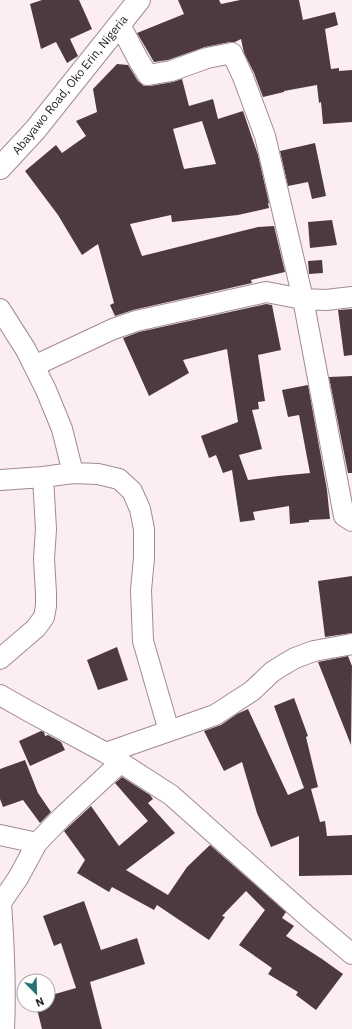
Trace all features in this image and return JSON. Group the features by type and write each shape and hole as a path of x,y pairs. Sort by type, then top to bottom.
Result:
{"street":[{"name":"Abayawo Road, Oko Erin, Nigeria","path":"0,168 36,130 139,0"},
{"path":"120,25 148,75 171,71 207,58 232,53 266,136 303,299 344,516 352,521"},
{"path":"34,366 100,335 136,321 266,292 303,299 326,300 352,297"},
{"path":"0,309 26,350 46,390 62,429 73,473"},
{"path":"0,480 73,473 98,474 119,478 132,492 140,509 144,529 144,558 141,590 143,641 169,731"},
{"path":"0,659 36,628 44,617 46,606 44,559 46,529 43,477"},
{"path":"4,1029 4,952 0,904 18,878 37,843 113,758 169,731 215,715 252,691 272,672 295,658 314,651 352,644"},
{"path":"0,695 113,758 171,795 308,917 352,954"},
{"path":"0,835 37,843"}],"building":[{"path":"42,0 79,0 92,29 70,39 78,56 67,63 56,42 41,49 30,4"},
{"path":"178,0 219,0 221,4 240,0 299,0 303,20 335,12 338,25 325,29 331,69 339,68 339,71 352,70 352,122 323,124 321,102 319,103 317,85 284,91 263,97 254,73 244,53 241,39 235,42 205,47 168,60 154,62 137,33 184,14"},
{"path":"117,64 128,65 138,81 144,86 173,82 182,79 189,106 213,99 218,119 243,111 258,155 269,208 238,215 172,222 171,215 130,224 142,256 258,227 274,226 285,272 251,280 252,283 133,310 115,316 110,305 114,303 98,244 82,255 58,215 25,171 56,145 62,153 86,136 76,121 97,112 93,89","holes":["202,121 216,164 184,169 173,129"]},
{"path":"315,143 326,196 312,199 308,182 288,186 280,151"},
{"path":"332,220 337,245 310,248 308,222"},
{"path":"322,260 323,273 309,274 308,261"},
{"path":"266,304 272,305 281,350 258,355 265,401 258,402 259,409 252,410 262,449 239,455 248,480 310,473 299,415 288,417 282,390 308,385 327,490 330,519 309,520 309,522 290,524 289,506 253,512 255,520 240,522 232,470 223,473 216,455 209,458 201,436 238,422 227,349 183,360 189,373 149,396 123,338 139,332"},
{"path":"352,309 352,355 344,356 338,310"},
{"path":"352,376 352,473 348,473 329,377"},
{"path":"352,576 352,633 325,637 318,581"},
{"path":"117,647 128,680 98,690 87,660"},
{"path":"348,656 352,666 351,745 318,662"},
{"path":"294,698 308,736 306,737 318,787 311,789 320,822 325,821 327,836 352,835 352,875 299,876 299,836 271,847 257,813 242,762 224,771 204,731 221,725 237,714 248,709 288,795 304,788 274,706"},
{"path":"41,731 44,732 45,736 48,735 61,742 65,750 30,766 19,741"},
{"path":"25,760 38,793 51,812 40,823 23,800 3,807 0,799 0,769"},
{"path":"122,777 150,795 153,799 148,803 175,833 126,870 168,895 187,867 210,845 286,912 282,918 294,926 286,936 343,974 316,1010 296,995 298,992 268,974 272,968 239,945 265,910 246,891 222,916 225,917 209,940 157,905 154,910 112,887 109,892 77,873 85,860 64,831 91,806 119,846 148,821 115,783"},
{"path":"84,901 101,950 137,938 145,964 90,982 102,1029 42,1029 38,1013 56,1013 56,994 76,988 61,943 54,946 43,916"}]}
